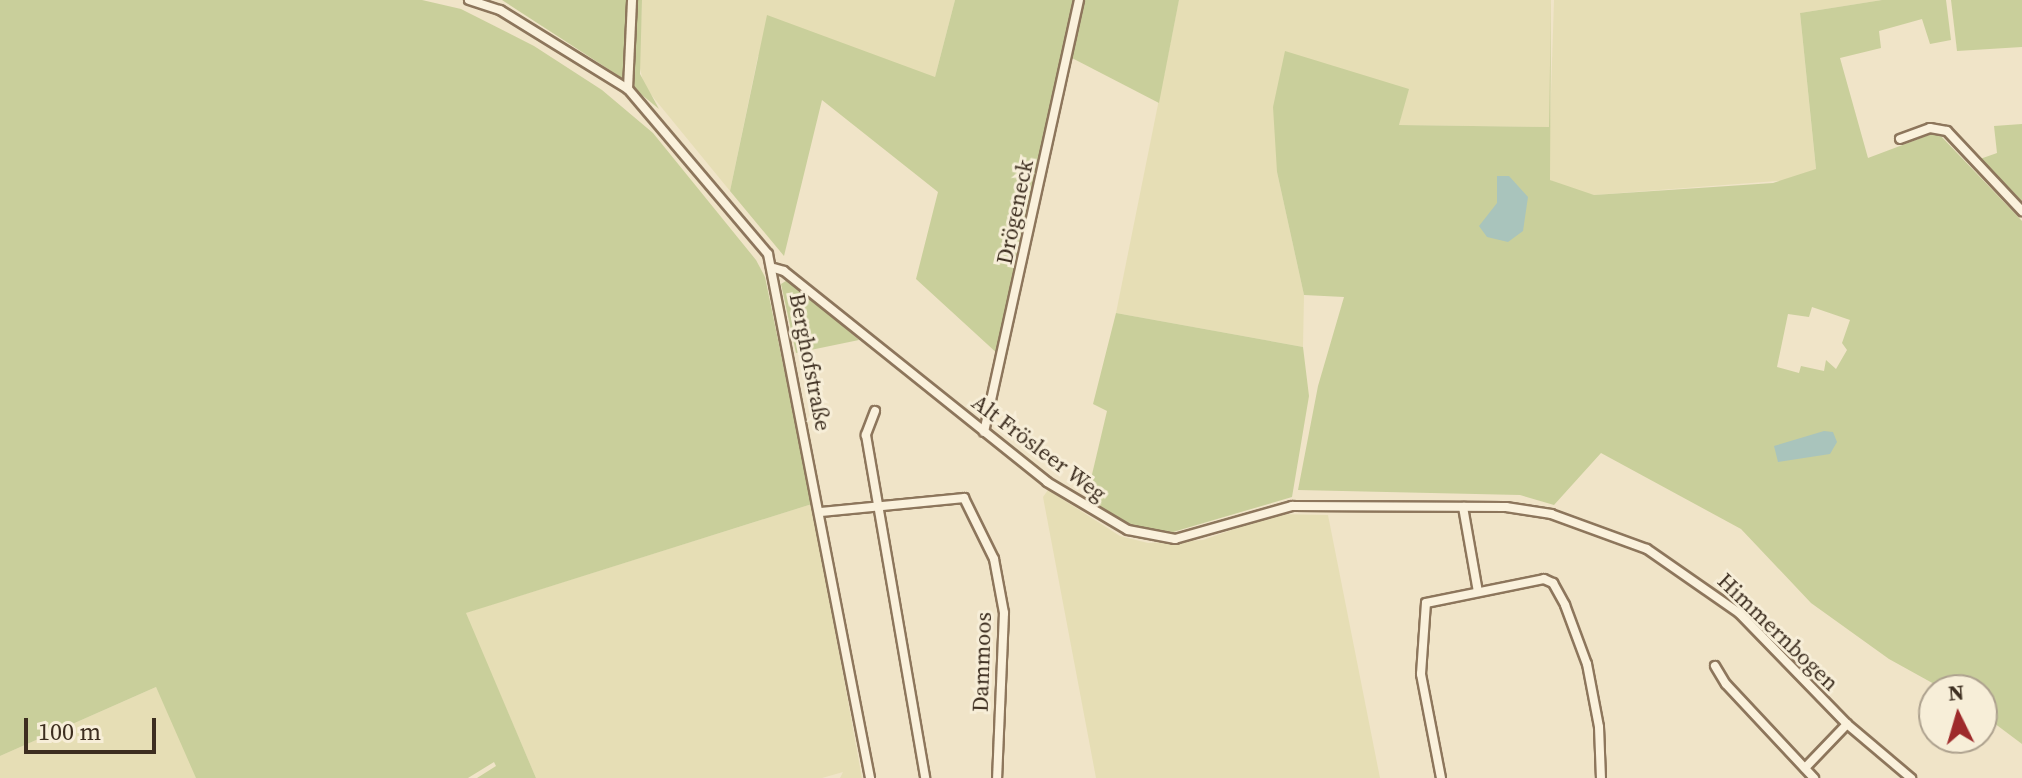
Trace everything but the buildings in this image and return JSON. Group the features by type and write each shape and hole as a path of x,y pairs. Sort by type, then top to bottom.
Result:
{"street":[{"name":"Berghofstraße","path":"469,0 500,10 628,89 737,213 774,268 870,778"},
{"path":"628,89 632,0"},
{"name":"Drögeneck","path":"984,432 1079,0"},
{"path":"1900,139 1930,128 1947,131 2022,211"},
{"name":"Alt Frösleer Weg","path":"774,268 784,271 984,432 1089,511 1151,536 1194,535 1292,506 1526,508 1607,532"},
{"path":"875,411 866,435 925,778"},
{"name":"Dammoos","path":"821,512 964,498 994,559 1004,613 997,778"},
{"path":"1463,507 1478,592"},
{"name":"Himmernbogen","path":"1607,532 1669,561 1716,593 1847,724 1911,778"},
{"path":"1441,778 1424,710 1424,607 1544,579 1553,583 1587,664 1599,727 1601,778"},
{"path":"1715,666 1814,778"},
{"path":"1805,768 1847,724"}],"shaded area":[{"path":"642,0 955,0 935,77 758,56 730,191 644,86 639,64"},
{"path":"1179,0 1551,0 1550,126 1554,0 1882,0 1800,13 1816,170 1790,180 1594,195 1577,192 1550,180 1549,127 1399,125 1408,89 1277,172 1304,295 1303,347 1116,313"},
{"path":"1048,490 1120,536 1148,543 1203,540 1277,514 1328,515 1380,778 1096,778 1043,497"},
{"path":"812,504 862,778 840,778 843,772 822,778 536,778 465,613"},
{"path":"156,687 199,778 0,778 0,756"}],"green space":[{"path":"0,0 422,0 461,9 534,46 602,90 653,133 756,260 765,277 812,504 466,613 536,778 477,778 496,766 494,762 468,778 196,778 156,687 0,756"},
{"path":"502,0 642,0 640,74 659,109 619,76"},
{"path":"955,0 1075,0 999,355 916,279 938,192 822,100 784,256 730,191 767,15 935,77"},
{"path":"1082,0 1179,0 1159,103 1070,57"},
{"path":"1551,0 1550,180 1594,195 1773,183 1816,169 1800,13 1882,0 1946,0 1951,40 1930,44 1922,19 1879,31 1881,48 1840,58 1868,158 1937,132 2022,221 2022,744 1998,726 1998,674 1918,675 1889,659 1811,603 1741,529 1601,453 1554,505 1520,495 1298,490 1318,386 1344,297 1304,295 1277,172 1273,107 1285,51 1409,89 1399,125 1549,127","holes":["1812,307 1850,320 1842,343 1847,350 1836,369 1826,360 1824,371 1801,366 1799,373 1777,367 1788,314 1809,317"]},
{"path":"1951,0 2022,0 2022,47 1957,51"},
{"path":"2022,124 2022,201 1980,159 1997,153 1994,126"},
{"path":"789,279 859,340 796,353 781,284"},
{"path":"1116,313 1303,347 1309,396 1292,497 1173,532 1135,527 1085,504 1107,411 1093,404"}],"water":[{"path":"1497,176 1509,176 1528,197 1523,231 1508,242 1487,237 1479,226 1497,203"},
{"path":"1824,431 1833,432 1837,442 1830,454 1778,462 1774,446"}]}
